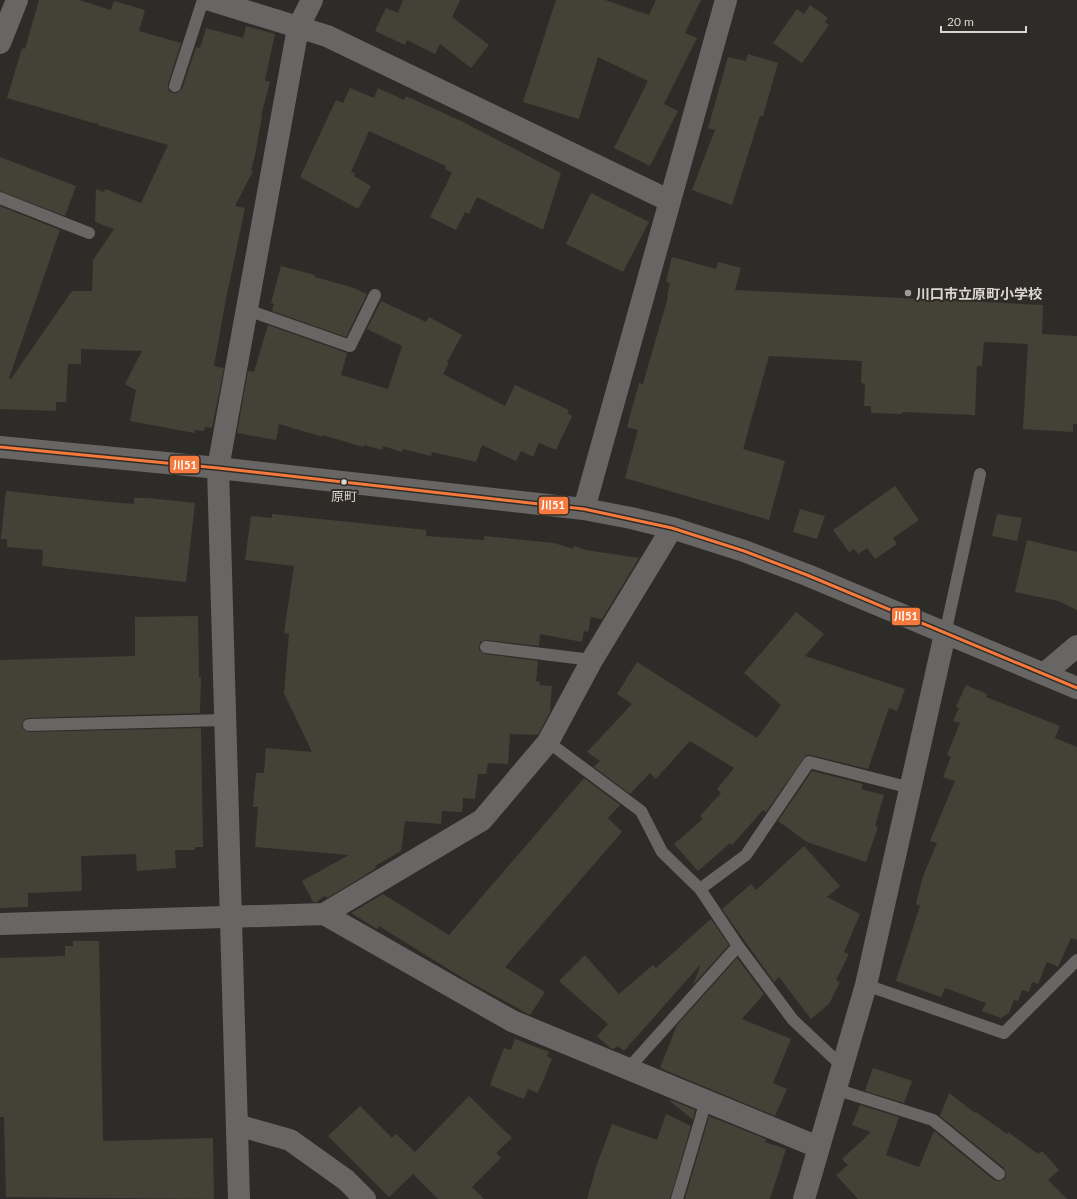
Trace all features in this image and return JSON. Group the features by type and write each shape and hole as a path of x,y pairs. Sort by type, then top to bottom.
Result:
{"street":[{"path":"0,43 17,0"},
{"path":"210,0 327,36 670,201"},
{"path":"239,1199 218,468 298,28 312,0"},
{"path":"584,509 726,0"},
{"path":"0,447 218,468 584,509 631,518 672,528 765,559 1077,688"},
{"path":"0,924 231,915 324,914 482,820 548,742 592,660 672,528"},
{"path":"808,1198 818,1147 866,985 945,634"},
{"path":"1044,674 1077,646"},
{"path":"324,914 512,1021 627,1070 818,1147"},
{"path":"238,1125 290,1140 346,1180 365,1199"}],"lane":[{"path":"175,86 202,0"},
{"path":"0,198 89,233"},
{"path":"247,310 350,346 375,295"},
{"path":"945,634 980,474"},
{"path":"486,647 592,660"},
{"path":"29,725 225,720"},
{"path":"548,742 641,811 662,852 700,889 738,946 793,1020 842,1066"},
{"path":"700,889 746,856 809,762 911,788"},
{"path":"627,1070 738,946"},
{"path":"866,985 1004,1033 1077,960"},
{"path":"835,1089 932,1120 999,1174"},
{"path":"677,1199 706,1101"}],"building":[{"path":"39,0 79,0 111,10 114,1 145,10 139,31 181,43 168,84 169,91 173,93 177,93 182,89 196,47 200,48 206,28 243,38 246,26 275,34 265,80 270,82 261,116 255,155 251,170 253,171 235,206 245,208 214,366 224,368 212,428 205,427 204,431 195,430 194,433 130,421 136,390 125,384 142,351 81,349 81,364 68,364 66,402 56,402 56,411 0,409 0,206 60,230 9,378 11,379 72,291 92,291 93,260 114,229 95,222 96,189 104,192 105,189 141,203 168,145 98,125 98,120 97,124 7,98 22,48 25,49"},
{"path":"403,0 460,0 452,17 489,45 471,68 440,44 435,54 407,40 405,45 375,31 386,8 398,13"},
{"path":"556,0 605,0 649,15 656,0 701,0 685,33 697,38 664,104 678,111 650,166 614,148 648,81 598,57 579,119 523,102"},
{"path":"810,5 828,18 825,22 829,25 802,63 773,43 797,9 804,14"},
{"path":"748,54 778,63 763,116 760,116 732,205 692,190 715,130 708,128 728,57 746,61"},
{"path":"350,88 374,98 378,88 404,100 406,96 461,121 561,173 543,230 477,197 469,214 465,212 456,230 430,217 452,173 445,169 446,166 369,131 351,172 355,173 354,176 371,186 358,209 300,177 336,100 343,103"},
{"path":"0,157 76,186 65,216 0,191"},
{"path":"591,193 649,222 623,272 566,244"},
{"path":"672,257 716,269 718,262 741,268 735,290 1043,305 1042,334 1077,336 1077,424 1073,424 1073,432 1023,429 1028,344 984,342 982,366 977,366 975,415 902,412 902,414 871,413 871,406 864,406 865,384 861,383 862,361 769,356 743,449 785,461 769,520 625,478 638,430 627,427 639,383 643,384 668,297 670,283 666,282"},
{"path":"281,266 315,275 315,277 354,288 367,294 346,337 272,311 274,304 271,303"},
{"path":"381,301 426,322 429,317 462,335 447,362 449,363 443,374 505,406 515,385 569,410 567,413 572,416 556,450 539,443 533,457 521,451 516,461 482,445 476,462 432,452 431,456 403,449 402,452 383,446 382,450 364,445 363,447 279,424 276,440 237,433 248,371 254,372 268,325 347,353 341,375 388,389 402,346 367,329"},
{"path":"895,486 919,520 893,538 897,544 875,559 867,548 858,554 854,549 849,552 833,530"},
{"path":"6,491 134,504 134,498 195,503 186,582 42,566 43,550 7,547 7,539 1,539"},
{"path":"800,509 825,516 817,539 793,532"},
{"path":"272,514 426,530 426,536 484,540 484,536 554,543 573,549 574,546 586,550 639,558 602,619 591,617 588,632 584,631 582,642 540,634 539,646 487,640 480,642 479,650 485,654 538,661 536,681 540,682 539,685 552,686 550,712 538,735 510,734 508,764 488,763 486,774 478,774 475,799 463,798 462,812 442,811 441,824 405,821 401,851 375,866 376,868 359,879 327,898 325,896 316,902 313,902 302,881 349,855 255,847 258,807 253,807 256,773 264,773 266,748 312,752 284,693 289,634 284,633 294,566 245,560 251,516 272,518"},
{"path":"997,514 1022,518 1017,541 992,536"},
{"path":"1027,540 1077,552 1077,610 1058,601 1015,592"},
{"path":"796,612 824,634 805,656 905,689 897,711 889,708 868,769 806,755 766,812 763,810 732,845 730,843 698,871 674,844 703,819 700,816 721,793 717,789 734,768 690,741 656,779 650,773 630,794 594,767 600,761 587,752 632,704 617,694 637,662 757,738 781,705 744,673"},
{"path":"198,616 199,678 201,677 200,713 29,718 25,719 22,725 23,729 29,732 201,728 203,847 195,847 195,850 175,850 176,868 137,871 136,854 81,856 82,891 28,893 28,907 0,908 0,660 135,656 135,617"},
{"path":"966,685 987,694 986,697 1060,726 1055,738 1077,747 1077,940 1071,938 1058,967 1047,962 1038,984 1032,982 1029,992 1022,990 1018,1001 1014,1000 1009,1013 1001,1018 982,1011 986,1003 945,988 941,997 896,981 920,906 916,904 923,876 937,843 930,841 955,781 943,777 951,757 947,755 960,723 953,721 959,708 956,707"},
{"path":"812,771 863,784 861,789 884,795 875,826 878,827 866,862 807,842 778,821"},
{"path":"584,778 620,805 608,818 622,832 505,967 545,992 530,1015 466,980 379,926 377,929 351,913 383,894 449,935"},
{"path":"804,846 840,886 827,897 860,914 844,952 849,954 836,980 840,982 829,1004 811,1019 779,977 774,982 722,909 751,884 756,890"},
{"path":"711,919 729,945 693,985 701,964 624,1051 618,1046 614,1049 610,1048 597,1036 608,1024 559,981 585,955 619,994 653,965 656,968"},
{"path":"73,941 99,941 103,1141 213,1138 214,1199 6,1197 4,1117 0,1117 0,958 65,956 65,946 73,946"},
{"path":"737,958 764,994 742,1019 791,1039 773,1083 787,1089 775,1116 660,1068 677,1025"},
{"path":"515,1039 549,1052 547,1056 552,1059 538,1093 528,1089 524,1099 490,1085 504,1048 511,1050"},
{"path":"873,1068 912,1081 904,1103 865,1091"},
{"path":"949,1093 975,1113 976,1112 1007,1134 1008,1132 1038,1154 1042,1151 1059,1170 1048,1180 1067,1199 858,1199 836,1175 848,1165 842,1159 871,1132 852,1125 860,1105 899,1117 886,1155 919,1167 934,1131 994,1180 998,1181 1005,1179 1006,1175 1004,1168 940,1116"},
{"path":"469,1096 512,1138 496,1153 501,1158 472,1187 484,1199 438,1199 413,1174 389,1197 328,1136 360,1106 392,1138 396,1134 415,1152"},
{"path":"671,1100 695,1110 693,1120 670,1101"},
{"path":"666,1114 691,1126 670,1199 587,1199 596,1167 612,1124 657,1140"},
{"path":"709,1116 766,1139 765,1142 786,1149 770,1199 685,1199"}],"transit line":[{"name":"川51","path":"0,447 218,468 584,509 672,528 744,551 807,575 1077,688"}],"place":[{"name":"川口市立原町小学校","path":"908,293"},
{"name":"原町","path":"344,482"}]}
